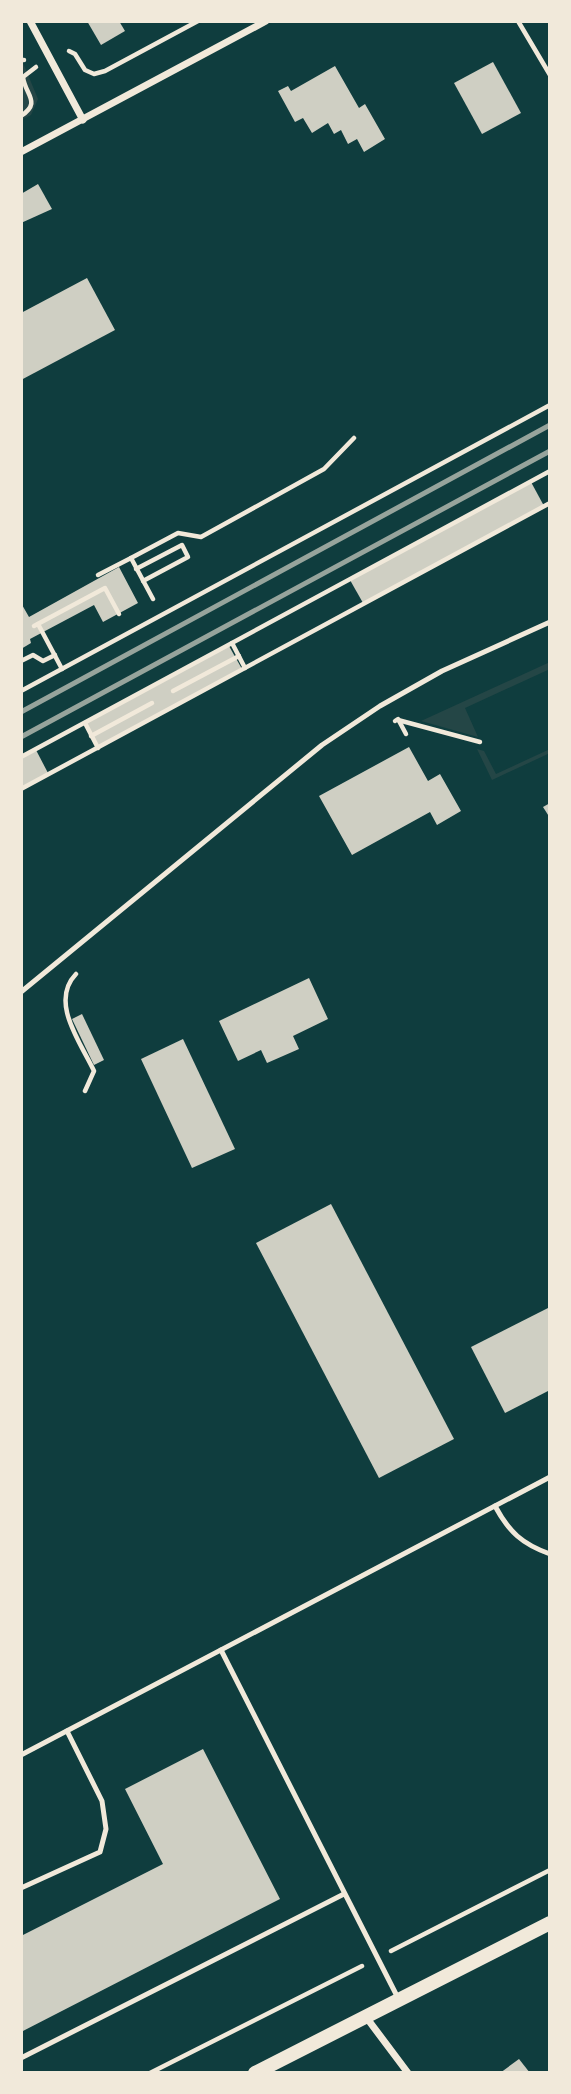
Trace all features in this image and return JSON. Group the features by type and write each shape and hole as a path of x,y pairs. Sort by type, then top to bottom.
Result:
{"main road":[{"path":"255,2073 550,1923"}],"street":[{"path":"30,21 83,120"},
{"path":"21,152 266,21"},
{"path":"366,2016 408,2073"}],"lane":[{"path":"21,992 321,744 442,671 550,622"},
{"path":"21,1755 550,1477"},
{"path":"495,1506 505,1525 529,1546 550,1554"},
{"path":"221,1650 399,2000"},
{"path":"21,1888 100,1852 106,1829 102,1801 68,1731"},
{"path":"21,2058 344,1894"}],"path":[{"path":"21,116 31,107 32,101 23,77 26,72 50,59 69,51 75,54 85,71 97,73 114,67 198,21"},
{"path":"518,21 550,75"},
{"path":"21,691 550,405"},
{"path":"98,575 178,533 201,537 324,469 354,438"},
{"path":"21,757 550,471"},
{"path":"21,789 550,503"},
{"path":"136,569 182,545 188,557 143,581"},
{"path":"131,558 153,599"},
{"path":"62,669 36,625 105,588 119,614"},
{"path":"232,643 245,668"},
{"path":"21,662 33,655 43,661 55,655"},
{"path":"173,691 239,656"},
{"path":"91,736 152,703"},
{"path":"398,719 406,734"},
{"path":"386,726 398,719 481,742"},
{"path":"85,723 98,748"},
{"path":"84,967 68,984 65,1004 94,1071 85,1091"},
{"path":"150,2073 550,1870"}],"shaded area":[{"path":"21,58 38,99 31,115 21,120"},
{"path":"550,662 550,669 465,708 478,737 421,721"},
{"path":"477,749 484,751 496,774 550,749 550,753 492,780"}],"building":[{"path":"87,21 119,21 125,31 101,45"},
{"path":"493,62 521,113 482,134 454,83"},
{"path":"335,66 359,108 365,104 385,139 364,152 357,139 348,144 341,130 334,134 328,123 312,133 303,118 295,122 278,91 288,86 291,91"},
{"path":"38,184 52,209 21,223 21,194"},
{"path":"87,278 115,330 21,380 21,313"},
{"path":"531,482 544,506 363,603 350,580"},
{"path":"119,567 138,603 103,622 94,605 30,639 31,643 21,649 21,603 29,617"},
{"path":"229,646 242,669 98,746 86,723"},
{"path":"409,747 428,781 440,774 461,811 437,825 430,812 352,855 319,796"},
{"path":"36,750 48,773 21,788 21,758"},
{"path":"550,803 550,818 543,807"},
{"path":"309,978 328,1019 293,1036 299,1049 267,1063 261,1050 238,1061 219,1021"},
{"path":"82,1014 104,1060 94,1065 72,1019"},
{"path":"183,1039 235,1149 192,1168 141,1059"},
{"path":"331,1204 454,1439 379,1478 256,1243"},
{"path":"550,1307 550,1390 505,1413 471,1347"},
{"path":"203,1749 280,1899 21,2032 21,1936 163,1864 125,1789"},
{"path":"519,2059 530,2073 500,2073"}],"railway":[{"path":"21,712 550,425"},
{"path":"21,737 550,451"}]}
